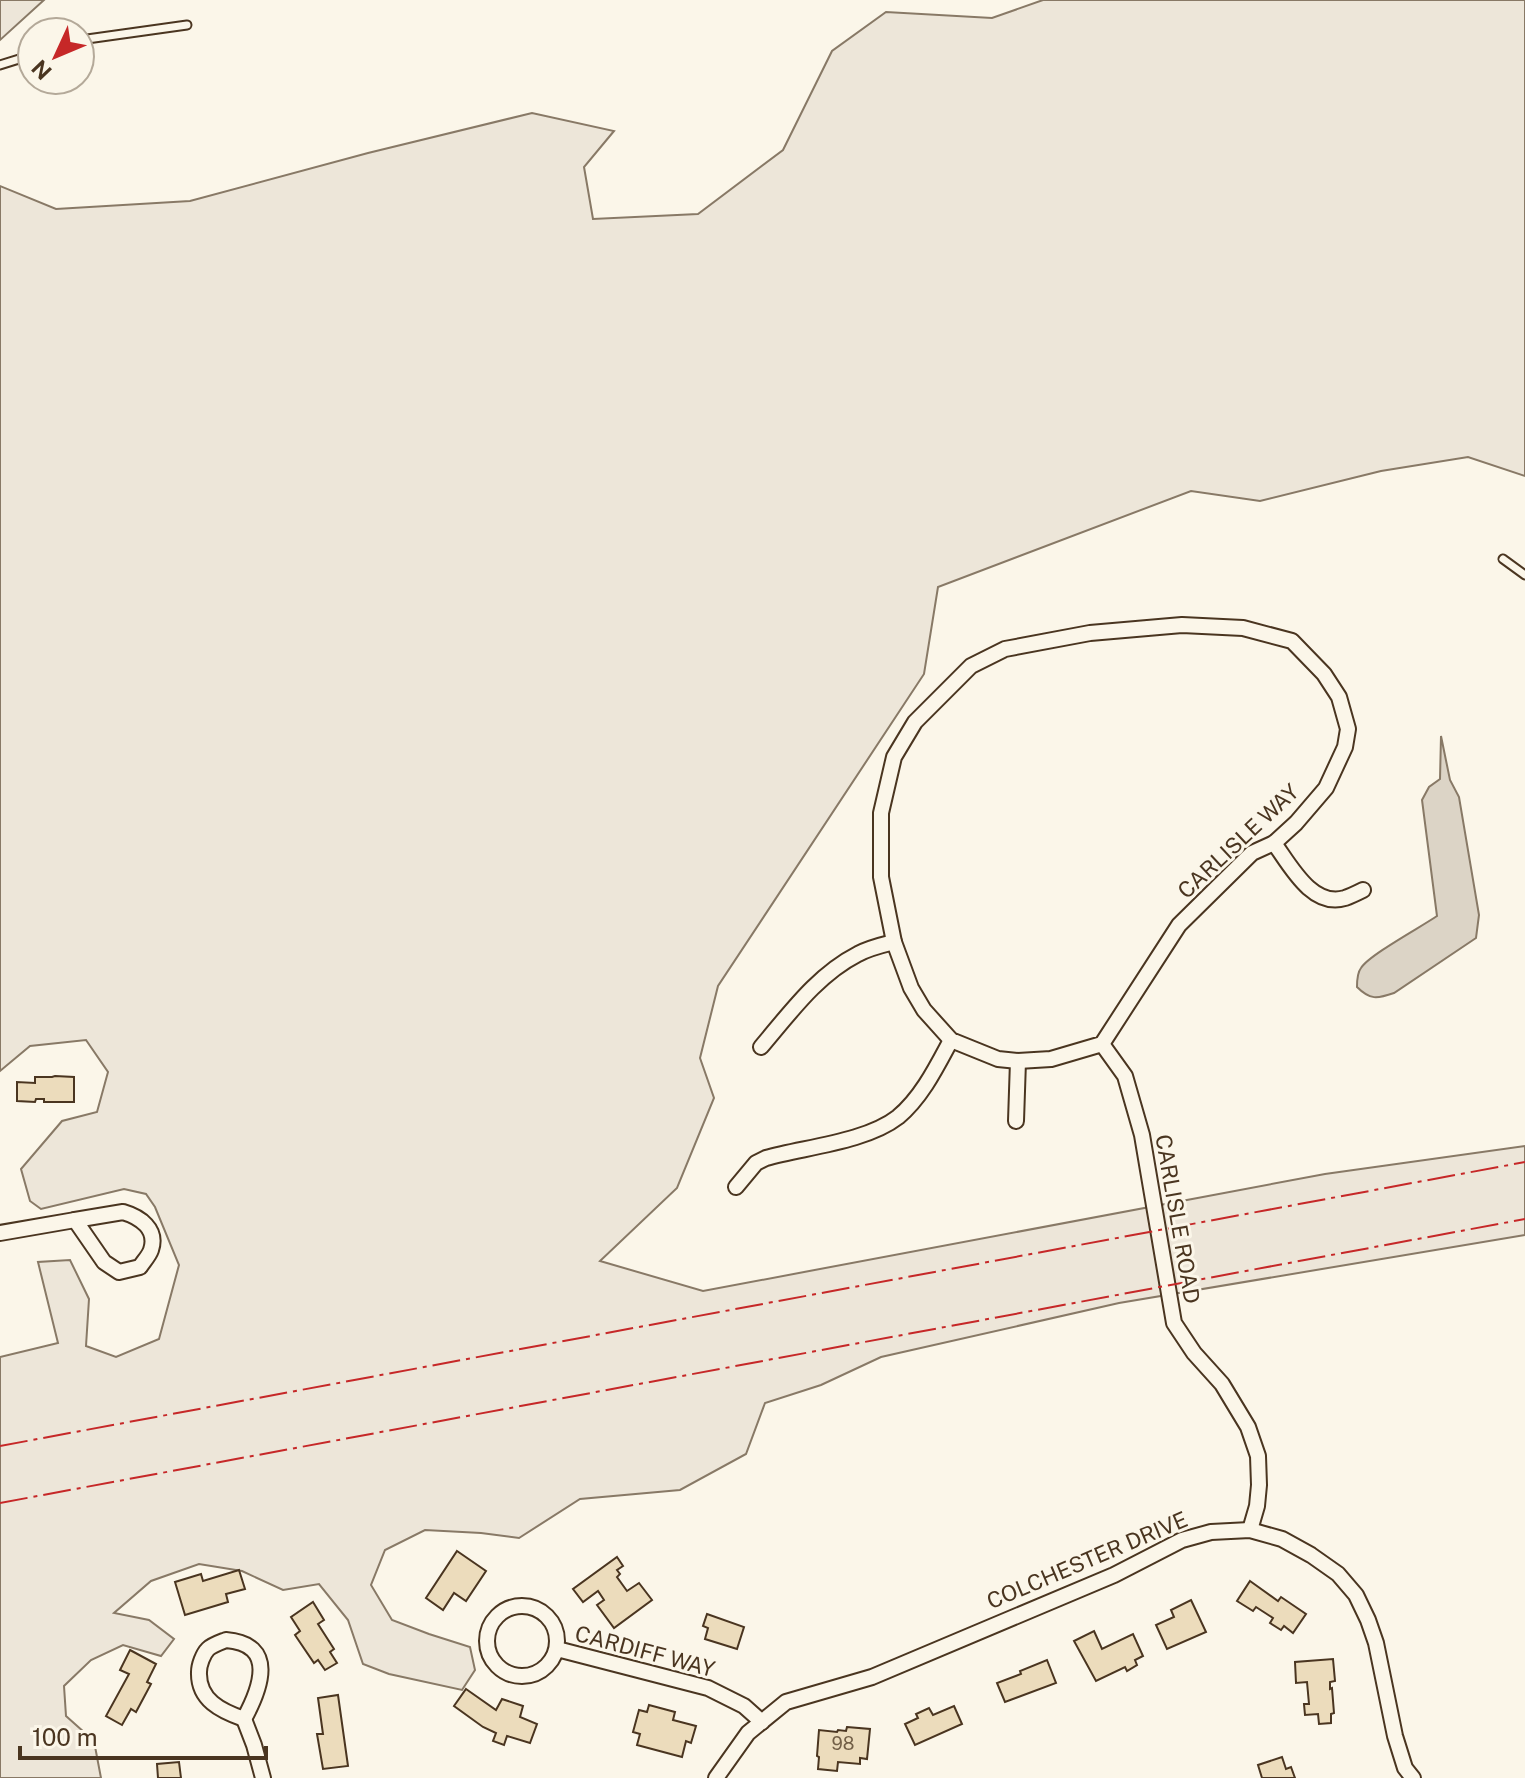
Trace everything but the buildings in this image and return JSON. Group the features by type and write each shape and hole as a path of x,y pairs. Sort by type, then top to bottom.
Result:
{"street":[{"name":"CARLISLE WAY","path":"1182,625 1243,628 1292,641 1324,674 1339,697 1348,729 1345,747 1326,788 1296,823 1274,843 1252,853 1179,925 1102,1044 1051,1059 1018,1061 998,1059 951,1040 924,1010 911,988 894,942 881,877 881,813 894,757 915,722 971,666 1005,649 1090,633 1182,625"},
{"path":"1274,843 1304,883 1318,895 1331,900 1344,899 1363,890"},
{"path":"761,1047 828,973 859,953 894,942"},
{"path":"736,1187 756,1163 766,1158 861,1135 893,1120 926,1084 951,1040"},
{"name":"CARLISLE ROAD","path":"1102,1044 1125,1076 1142,1135 1174,1323 1194,1353 1222,1384 1248,1427 1258,1456 1258,1495 1250,1530"},
{"path":"1016,1121 1018,1061"},
{"path":"0,1233 75,1220 123,1212 140,1217 151,1231 152,1249 140,1267 119,1272 104,1262 75,1220"},
{"name":"COLCHESTER DRIVE","path":"716,1778 748,1733 786,1702 872,1677 1114,1575 1182,1540 1211,1532 1250,1530 1282,1539 1311,1555 1338,1574 1356,1595 1376,1643 1395,1736 1405,1768 1413,1778"},
{"path":"530,1607 549,1618 555,1628 557,1649 552,1661 543,1669 532,1675 520,1676 498,1666 491,1656 488,1634 499,1615 508,1609 530,1607"},
{"path":"226,1640 242,1641 255,1651 261,1666 261,1681 255,1700 244,1719 216,1707 199,1683 199,1666 208,1648 226,1640"},
{"name":"CARDIFF WAY","path":"557,1649 708,1688 744,1706 762,1722"},
{"path":"244,1719 263,1778"}],"lane":[{"path":"96,38 187,25"},
{"path":"1503,559 1525,575"}],"shaded area":[{"path":"0,0 44,0 26,16 16,16 16,25 0,40"},
{"path":"1043,0 1525,0 1525,476 1468,457 1381,471 1260,501 1191,491 938,587 924,674 718,986 700,1058 714,1098 677,1188 600,1261 703,1291 1325,1174 1525,1146 1525,1235 1119,1303 881,1357 821,1385 765,1403 746,1454 680,1490 580,1499 519,1538 425,1530 385,1550 371,1585 392,1620 470,1647 475,1670 462,1690 389,1674 363,1664 348,1620 319,1584 283,1590 242,1571 199,1564 151,1581 114,1613 149,1620 174,1639 161,1656 123,1645 91,1660 64,1686 66,1716 94,1741 101,1778 0,1778 0,1357 58,1343 38,1262 70,1260 89,1299 86,1346 116,1357 159,1339 179,1265 155,1207 146,1194 124,1189 41,1209 30,1201 21,1169 62,1121 97,1112 108,1072 86,1040 30,1046 0,1071 0,186 56,209 190,201 532,113 614,131 584,167 593,219 698,214 783,150 832,51 886,12 992,18"},
{"path":"1441,736 1450,780 1459,797 1479,915 1476,938 1394,993 1370,996 1357,987 1358,975 1366,962 1437,916 1422,800 1429,787 1440,779"}],"power":[{"path":"0,1446 1525,1162"},
{"path":"0,1503 1525,1219"}]}
